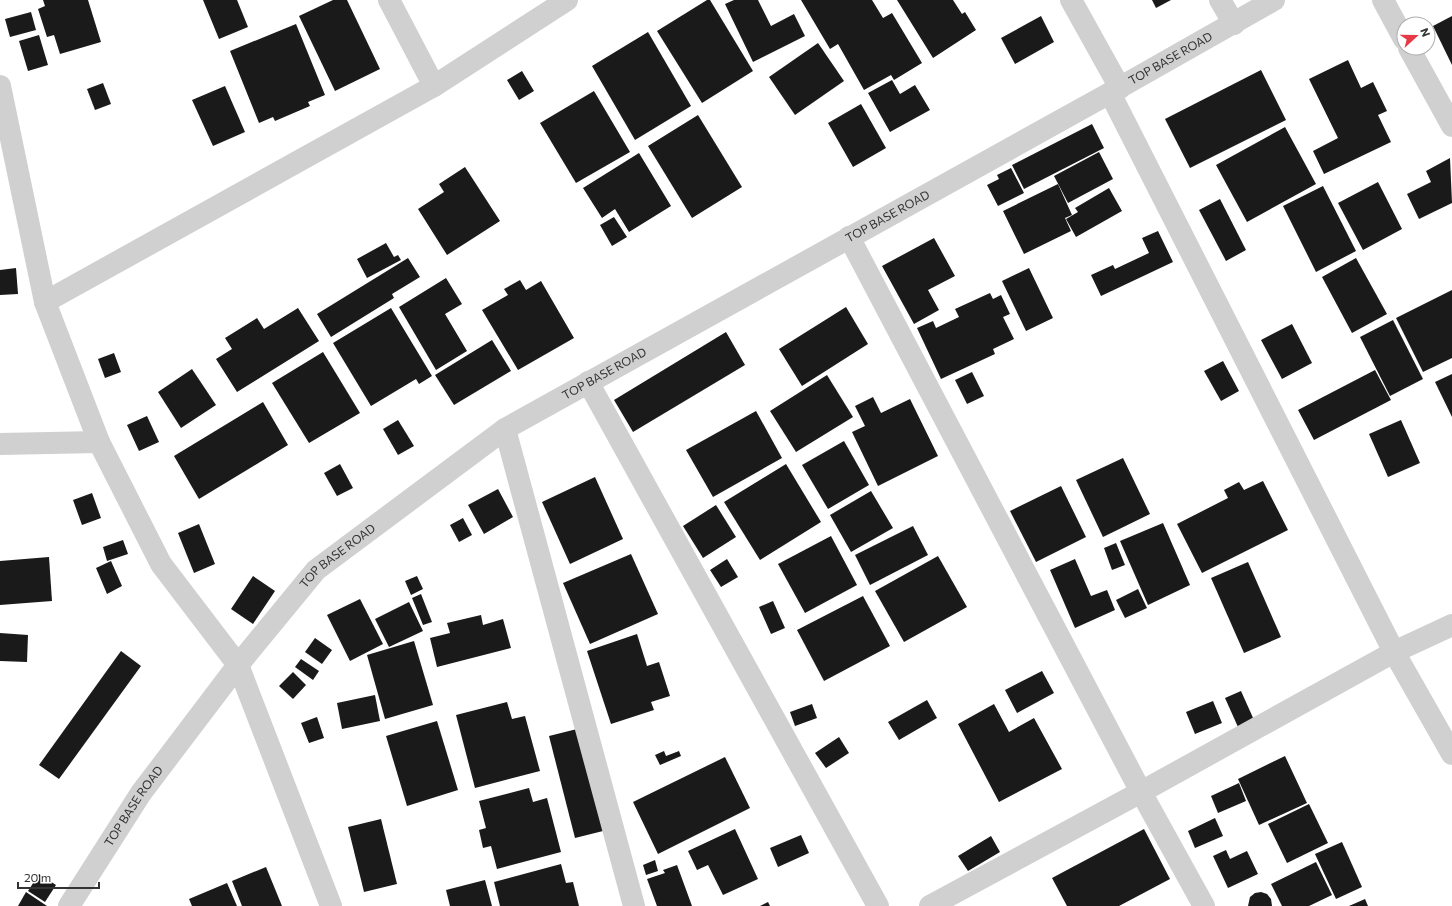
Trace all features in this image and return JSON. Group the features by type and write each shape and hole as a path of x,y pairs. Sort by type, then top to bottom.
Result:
{"street":[{"path":"389,0 434,86"},
{"path":"45,302 434,86 567,0"},
{"path":"1071,0 1394,652 1452,754"},
{"path":"1220,0 1234,24"},
{"name":"TOP BASE ROAD","path":"69,906 140,792 238,665 316,570 504,429 1234,24 1274,0"},
{"path":"1383,0 1396,24"},
{"path":"1413,56 1452,126"},
{"path":"0,86 6,142 45,302 99,442 161,564 238,665 331,906"},
{"path":"849,237 1141,792 1204,906"},
{"path":"588,382 878,906"},
{"path":"504,429 634,906"},
{"path":"0,444 99,442"},
{"path":"930,906 1141,792 1394,652 1452,625"}],"building":[{"path":"43,0 88,0 101,42 60,54 54,35 47,37 38,9 45,6"},
{"path":"203,0 237,0 248,27 219,39"},
{"path":"333,0 347,0 380,69 335,91 299,16"},
{"path":"707,0 710,0 753,71 702,103 657,31"},
{"path":"734,0 758,0 771,26 794,14 805,36 753,62 725,4"},
{"path":"801,0 872,0 883,18 892,13 922,63 894,80 891,75 864,90 838,44 830,49"},
{"path":"897,0 953,0 962,14 965,12 976,30 933,58"},
{"path":"1152,0 1171,0 1156,8"},
{"path":"31,12 36,30 10,37 5,19"},
{"path":"1041,16 1054,42 1015,64 1001,38"},
{"path":"1452,16 1452,65 1436,32 1436,24"},
{"path":"296,24 325,95 308,102 310,106 275,121 273,117 259,123 230,51"},
{"path":"648,32 691,106 635,140 592,66"},
{"path":"39,35 48,65 28,71 19,41"},
{"path":"818,43 844,81 795,115 769,77"},
{"path":"1348,60 1361,88 1373,82 1387,111 1378,115 1391,142 1324,174 1313,151 1338,138 1309,79"},
{"path":"1261,70 1286,120 1190,168 1165,119"},
{"path":"522,71 534,91 519,100 507,80"},
{"path":"892,80 900,94 915,85 930,110 890,132 868,93"},
{"path":"103,83 111,104 95,110 87,89"},
{"path":"225,86 245,132 213,146 192,100"},
{"path":"594,91 630,152 576,183 540,123"},
{"path":"861,104 886,148 853,167 828,123"},
{"path":"698,115 742,187 692,218 648,146"},
{"path":"1092,124 1104,148 1024,189 1012,165"},
{"path":"1285,127 1316,184 1247,222 1216,165"},
{"path":"1099,152 1113,179 1068,203 1054,176"},
{"path":"639,153 671,206 629,232 615,209 602,218 583,188"},
{"path":"1450,158 1452,203 1419,219 1407,194 1431,182 1426,171"},
{"path":"465,167 500,221 447,255 418,209 444,192 439,184"},
{"path":"1011,168 1024,193 998,206 987,185 999,179 997,175"},
{"path":"1378,182 1402,229 1363,250 1338,203"},
{"path":"1058,184 1072,215 1065,218 1071,231 1024,254 1003,211"},
{"path":"1323,186 1356,251 1316,272 1283,206"},
{"path":"1109,188 1122,211 1076,237 1066,219 1078,212 1075,208"},
{"path":"1220,199 1246,250 1226,261 1199,210"},
{"path":"614,217 627,237 612,246 600,225"},
{"path":"1158,231 1173,262 1101,296 1091,275 1113,265 1115,269 1149,253 1142,238"},
{"path":"934,238 955,276 928,290 939,310 914,324 882,266"},
{"path":"386,243 394,257 398,255 401,260 367,278 357,259"},
{"path":"408,258 420,277 392,294 394,298 331,337 317,314"},
{"path":"1356,258 1387,314 1352,333 1322,277"},
{"path":"16,268 18,294 0,295 0,270"},
{"path":"1029,268 1053,318 1026,331 1002,281"},
{"path":"446,278 462,304 445,314 467,351 436,370 399,307"},
{"path":"520,280 526,290 541,281 574,338 518,370 482,310 508,295 504,289"},
{"path":"1452,290 1452,358 1423,372 1396,318"},
{"path":"990,293 993,299 1001,295 1010,314 1003,317 1014,339 993,349 995,354 941,379 917,328 933,321 936,328 959,317 955,309"},
{"path":"846,307 868,344 802,386 779,349"},
{"path":"298,308 319,341 237,392 216,359 232,349 225,338 257,318 264,329"},
{"path":"391,308 432,376 419,384 416,379 371,406 333,343"},
{"path":"1393,320 1423,379 1390,396 1360,337"},
{"path":"1292,324 1312,363 1282,379 1261,340"},
{"path":"726,332 745,365 633,432 614,400"},
{"path":"492,340 511,371 454,405 435,375"},
{"path":"323,352 360,413 309,443 272,383"},
{"path":"114,353 121,372 105,378 98,359"},
{"path":"1223,361 1239,391 1221,401 1204,371"},
{"path":"192,369 216,405 181,428 158,392"},
{"path":"1375,370 1391,400 1314,440 1298,410"},
{"path":"972,372 984,396 967,404 955,380"},
{"path":"1452,374 1452,417 1435,382"},
{"path":"827,375 853,417 796,452 770,411"},
{"path":"873,397 881,413 910,399 938,456 878,486 852,432 865,426 855,406"},
{"path":"263,402 288,445 199,499 174,456"},
{"path":"756,411 782,458 713,497 686,450"},
{"path":"147,416 159,442 139,451 127,425"},
{"path":"398,420 414,446 398,455 383,429"},
{"path":"1401,420 1420,463 1388,477 1369,434"},
{"path":"844,441 869,485 828,509 802,465"},
{"path":"1123,458 1150,514 1103,537 1076,480"},
{"path":"340,464 353,488 337,496 324,473"},
{"path":"786,464 821,522 760,560 724,502"},
{"path":"595,477 623,539 570,564 542,502"},
{"path":"1263,481 1288,530 1202,573 1177,524 1228,498 1224,490 1239,482 1244,490"},
{"path":"1061,486 1086,537 1036,562 1010,511"},
{"path":"498,489 513,517 484,534 468,505"},
{"path":"871,491 893,528 851,552 830,515"},
{"path":"92,493 101,518 82,525 73,500"},
{"path":"716,505 736,537 703,558 683,526"},
{"path":"463,518 472,535 459,542 450,525"},
{"path":"1163,523 1190,585 1148,605 1120,541"},
{"path":"199,524 215,564 194,573 178,533"},
{"path":"913,526 928,555 870,585 855,555"},
{"path":"831,536 857,585 805,613 778,564"},
{"path":"123,540 128,554 107,561 103,547"},
{"path":"1116,543 1125,565 1112,570 1104,548"},
{"path":"631,554 658,614 590,644 563,583"},
{"path":"938,556 967,607 904,642 875,591"},
{"path":"49,557 52,601 0,605 0,561"},
{"path":"727,559 738,577 721,587 710,570"},
{"path":"1075,559 1091,596 1107,590 1115,610 1075,628 1050,570"},
{"path":"111,561 122,586 107,594 96,568"},
{"path":"1248,562 1281,637 1244,653 1211,578"},
{"path":"253,576 275,591 253,624 231,609"},
{"path":"417,576 423,589 411,595 405,581"},
{"path":"1138,589 1147,608 1125,618 1116,600"},
{"path":"421,594 432,622 423,625 412,598"},
{"path":"863,596 890,646 824,681 797,630"},
{"path":"360,599 383,644 350,661 327,615"},
{"path":"773,601 785,628 771,634 759,607"},
{"path":"409,602 423,631 389,647 375,619"},
{"path":"481,615 483,625 503,619 511,648 437,667 430,638 450,633 447,623"},
{"path":"0,633 28,635 27,662 0,661"},
{"path":"637,634 647,666 659,662 670,696 651,702 654,710 611,724 587,651"},
{"path":"315,638 332,650 322,664 305,652"},
{"path":"414,641 433,705 385,719 367,655"},
{"path":"121,651 141,666 59,779 39,765"},
{"path":"301,659 319,671 313,680 295,667"},
{"path":"1042,671 1054,693 1017,713 1005,690"},
{"path":"293,672 306,685 293,699 279,686"},
{"path":"1241,691 1254,720 1238,727 1225,698"},
{"path":"375,695 380,721 342,729 337,703"},
{"path":"927,700 937,718 899,740 888,722"},
{"path":"1213,701 1222,723 1195,734 1186,712"},
{"path":"507,702 512,719 525,716 540,771 475,788 456,715"},
{"path":"812,704 817,718 795,726 790,712"},
{"path":"994,704 1009,732 1034,718 1062,769 999,802 958,724"},
{"path":"317,717 324,738 309,743 301,723"},
{"path":"437,721 458,790 407,806 386,736"},
{"path":"577,729 603,831 575,838 549,736"},
{"path":"839,737 849,753 826,768 815,753"},
{"path":"664,751 666,756 679,751 681,756 660,765 655,755"},
{"path":"1285,756 1307,803 1259,825 1238,779"},
{"path":"725,757 750,808 658,854 633,802"},
{"path":"1239,783 1246,801 1218,813 1211,796"},
{"path":"529,788 533,802 547,798 561,852 497,869 491,846 483,848 479,830 486,828 479,801"},
{"path":"1309,804 1328,843 1287,863 1268,824"},
{"path":"1215,818 1223,836 1195,848 1188,831"},
{"path":"381,819 397,884 364,892 348,827"},
{"path":"735,829 758,879 723,895 708,865 697,870 688,851"},
{"path":"1144,829 1170,879 1119,906 1067,906 1052,878"},
{"path":"801,835 809,853 778,867 770,848"},
{"path":"991,836 1000,852 968,871 958,856"},
{"path":"1342,842 1362,887 1336,899 1315,854"},
{"path":"1226,850 1230,859 1247,851 1258,874 1228,888 1213,856"},
{"path":"655,860 658,871 646,875 643,865"},
{"path":"1316,862 1332,895 1309,906 1282,906 1271,884"},
{"path":"561,864 566,883 573,882 579,906 500,906 494,882"},
{"path":"677,865 692,906 657,906 647,879 665,873 663,870"},
{"path":"266,867 282,906 242,906 232,881"},
{"path":"39,874 56,885 45,902 28,891"},
{"path":"485,880 492,906 450,906 446,890"},
{"path":"227,883 237,906 192,906 189,899"},
{"path":"26,892 47,906 18,906"},
{"path":"1261,892 1267,894 1271,899 1272,906 1248,906 1250,897 1255,893"},
{"path":"1365,899 1368,906 1349,906"},
{"path":"768,902 770,906 760,906"}]}
